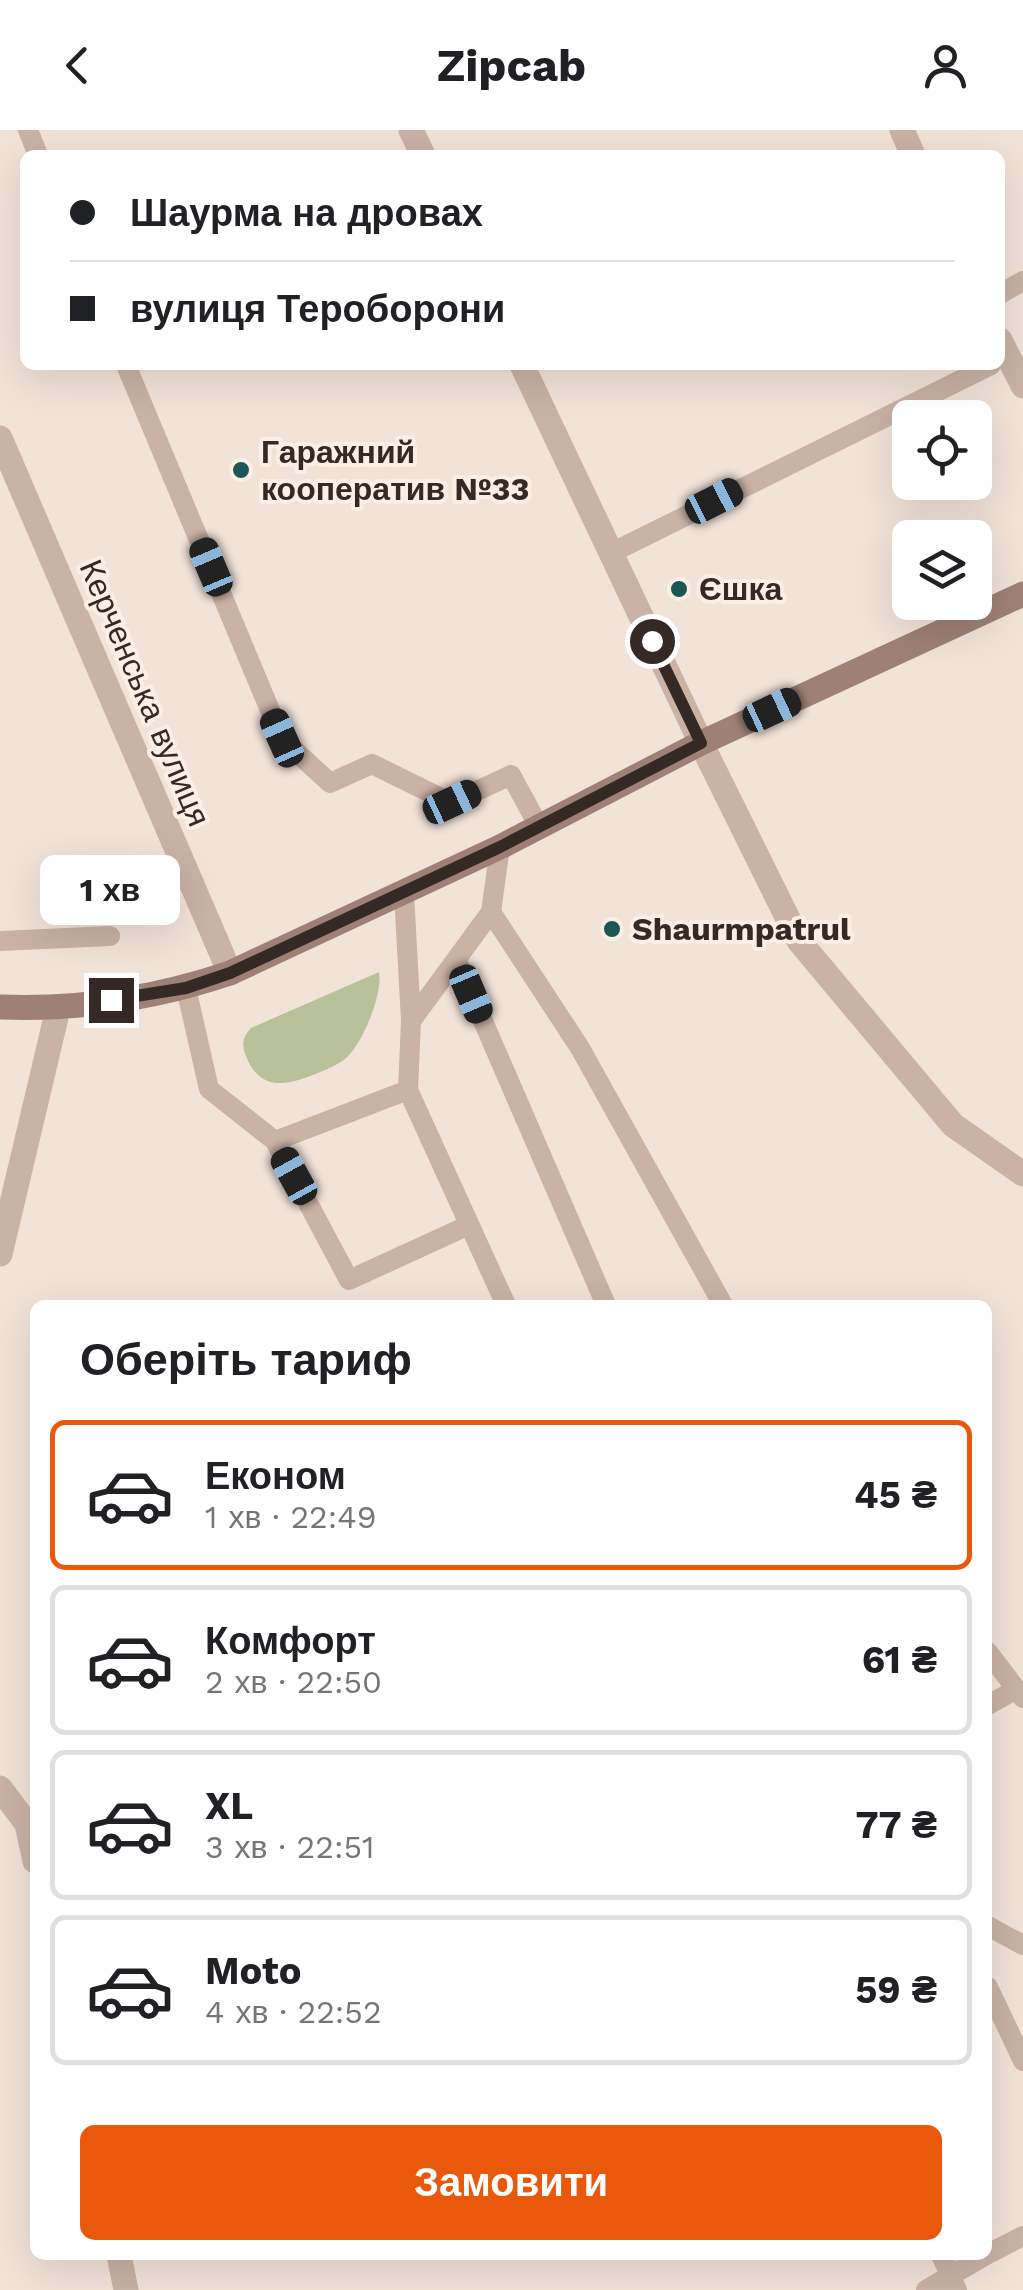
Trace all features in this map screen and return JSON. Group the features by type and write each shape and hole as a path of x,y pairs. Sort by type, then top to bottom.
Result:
{"main road":[{"path":"0,1007 58,1009 186,988 230,973 500,847 701,743 1023,594"}],"street":[{"path":"1005,362 1023,386"},
{"path":"524,370 799,941 953,1125 1023,1174"},
{"name":"Керченська вулиця","path":"0,438 230,973"},
{"path":"0,1254 58,1009"},
{"path":"0,1788 27,1824 30,1838"},
{"path":"119,2260 126,2290"}],"lane":[{"path":"128,370 282,738 330,784 372,764 452,802 511,775 539,827"},
{"path":"611,553 971,370"},
{"path":"411,1021 491,912 500,847"},
{"path":"404,893 411,1021 408,1090 504,1300"},
{"path":"491,912 580,1048 721,1300"},
{"path":"0,941 110,936"},
{"path":"457,962 604,1300"},
{"path":"186,988 209,1088 275,1141 349,1280 469,1225"},
{"path":"275,1141 408,1090"},
{"path":"992,1657 1020,1693 992,1704"},
{"path":"992,1928 1023,1945"},
{"path":"992,1995 1023,2061"},
{"path":"992,2252 1023,2236"},
{"path":"926,2290 954,2282 980,2260"}],"green space":[{"path":"379,972 378,993 370,1018 359,1041 343,1060 286,1083 267,1081 252,1068 243,1044 251,1028"}],"place":[{"name":"Гаражний кооператив №33","path":"241,470"},
{"name":"Єшка","path":"679,589"},
{"name":"Shaurmpatrul","path":"612,929"}],"route":[{"path":"111,1000 186,988 230,973 500,847 701,743 652,641"}]}
